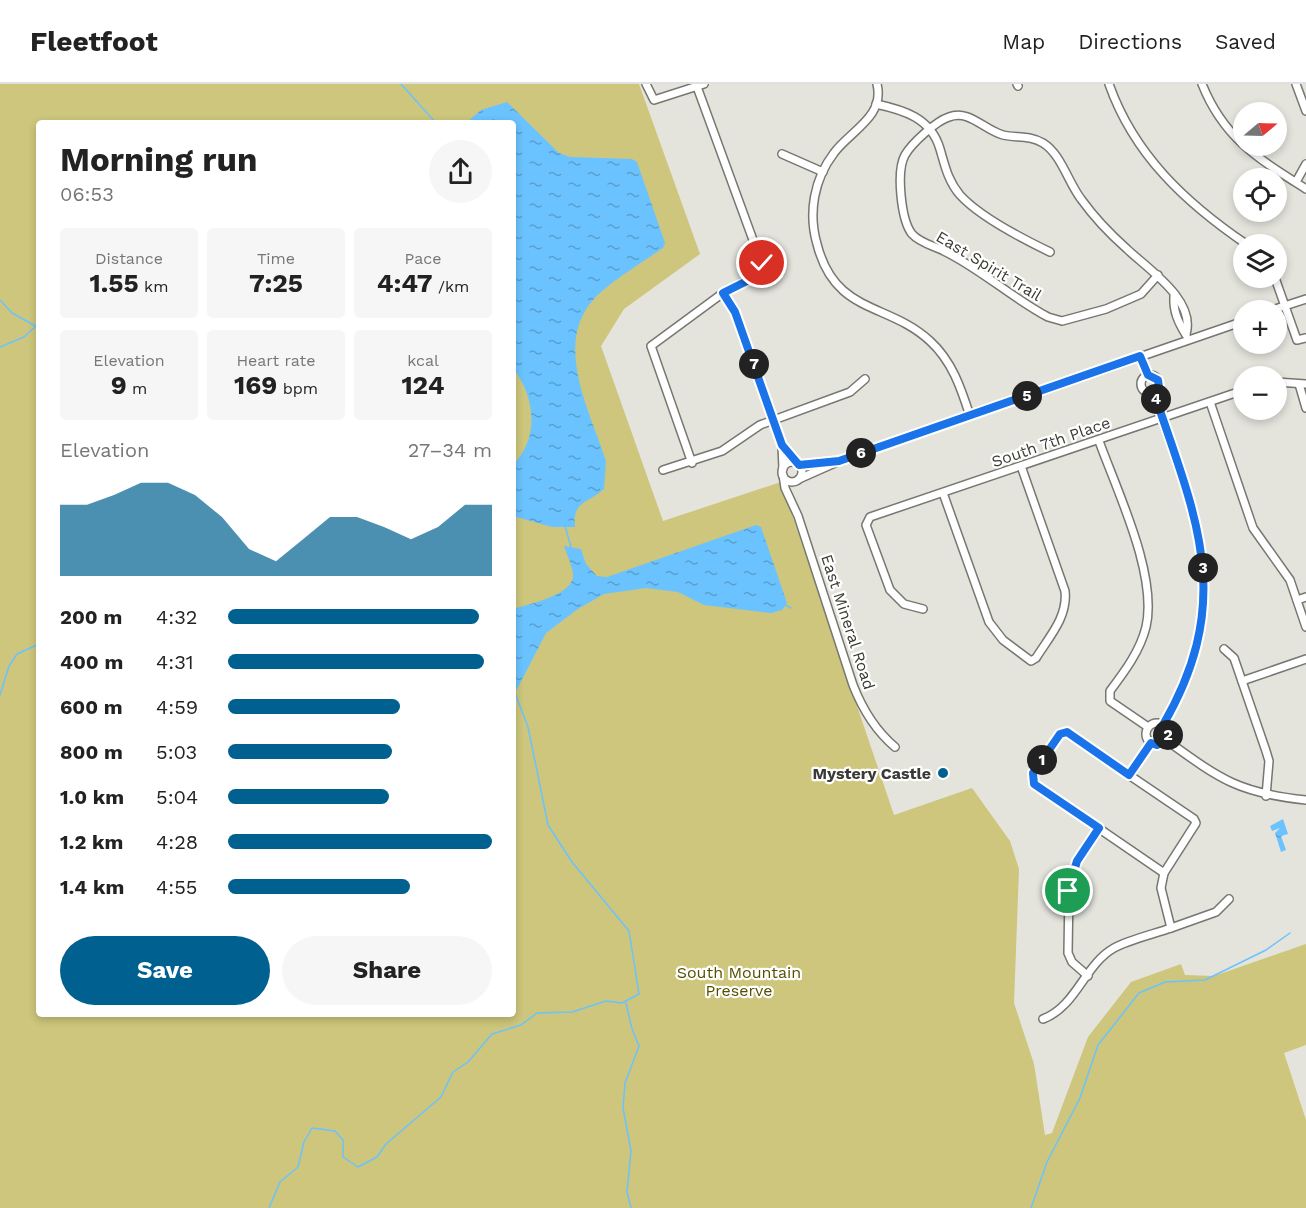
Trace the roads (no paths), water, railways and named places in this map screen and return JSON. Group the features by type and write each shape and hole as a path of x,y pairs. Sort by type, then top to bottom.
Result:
{"street":[{"path":"646,84 654,100 699,85 764,270 723,293 651,346 692,463"},
{"path":"877,84 876,104 867,122 844,141 823,172 815,191 813,228 817,246 830,274 857,302 917,331 938,348 956,374 970,416"},
{"path":"1109,84 1128,126 1156,167 1204,215 1233,235"},
{"path":"1202,84 1219,118 1238,141 1263,162 1306,189"},
{"path":"1296,84 1306,111"},
{"path":"876,104 900,109 915,116 931,130 940,147 949,178 966,201 1050,252"},
{"name":"East Spirit Trail","path":"960,115 1003,135 1032,138 1044,143 1061,165 1080,199 1125,248 1158,275 1142,294 1079,318 1062,321 1030,307 962,261 914,236 906,224 901,197 901,171 904,157 916,140 947,117 960,115"},
{"path":"782,154 823,172"},
{"path":"1296,183 1306,164"},
{"path":"1158,275 1170,286 1180,303 1188,327 1187,337"},
{"name":"East Mineral Road","path":"723,293 735,312 782,445 783,483 790,497 856,693 883,737 895,747"},
{"path":"1287,306 1306,299"},
{"path":"1287,308 1303,339"},
{"path":"839,461 789,463 783,472 796,480 839,461 1140,356 1187,337 1233,324"},
{"path":"1140,356 1148,375"},
{"path":"1148,375 1155,376 1159,381 1159,388 1154,393 1145,392 1141,386 1142,379 1148,375"},
{"path":"663,470 692,463 722,451 760,425 850,392 865,379"},
{"path":"1287,383 1303,384 1306,408"},
{"path":"1154,393 1200,534 1205,585 1193,657 1175,705 1163,725"},
{"name":"South 7th Place","path":"923,609 904,604 890,590 866,525 867,520 1233,394"},
{"path":"1210,402 1254,528 1285,570 1306,627"},
{"path":"1099,441 1146,572 1149,603 1146,626 1138,648 1110,691 1110,700 1148,727"},
{"name":"East Mineral Road","path":"782,445 802,471 790,497"},
{"path":"943,493 989,622 1003,640 1031,661 1036,658 1062,617 1066,603 1065,591 1021,466"},
{"path":"1297,600 1306,597"},
{"path":"1224,649 1233,658 1269,761 1266,796"},
{"path":"1242,681 1306,658"},
{"path":"1157,723 1163,725 1168,733 1166,740 1157,745 1151,743 1146,734 1148,727 1157,723"},
{"path":"1164,873 1034,784 1033,773 1060,734 1067,732 1196,823 1164,873 1161,888 1171,928"},
{"path":"1166,740 1232,785 1266,796 1306,800"},
{"path":"1129,775 1151,743"},
{"path":"1088,976 1072,962 1068,953 1068,891 1077,861 1099,828"},
{"path":"1043,1019 1057,1014 1114,948 1216,912 1228,899"}],"water":[{"path":"507,102 559,153 570,157 632,159 637,162 665,243 663,248 599,293 581,318 576,337 579,379 606,461 604,489 578,508 575,527 552,527 516,517 516,461 527,442 531,430 531,417 526,391 516,373 516,120 469,120 481,110"},
{"path":"756,525 761,527 787,603 782,610 771,613 704,605 678,592 646,588 604,594 578,609 546,633 516,691 516,608 550,598 567,588 572,581 573,574 564,546 581,549 586,564 597,576 607,577"},
{"path":"1283,819 1288,834 1281,836 1286,850 1281,852 1275,833 1280,828 1272,831 1270,826"}],"waterway":[{"path":"401,84 433,120"},
{"path":"0,300 12,313 36,326"},
{"path":"0,347 24,337 35,327"},
{"path":"565,526 571,547"},
{"path":"785,605 791,608"},
{"path":"0,695 9,666 17,654 36,645"},
{"path":"269,1208 280,1182 298,1167 304,1142 312,1128 335,1131 343,1140 343,1157 358,1167 377,1157 386,1144 441,1097 453,1072 468,1062 492,1034 521,1025 537,1013 572,1012 606,1001 622,1003 639,994 629,931 572,862 548,825 528,727 516,696"},
{"path":"1031,1208 1047,1162 1080,1098 1098,1045 1139,993 1165,982 1205,980 1266,950 1290,933"},
{"path":"626,1003 639,1046 625,1083 623,1108 631,1151 627,1192 631,1208"}],"place":[{"name":"Mystery Castle","path":"943,773"}],"park label":[{"name":"South Mountain Preserve","path":"739,981"}]}
